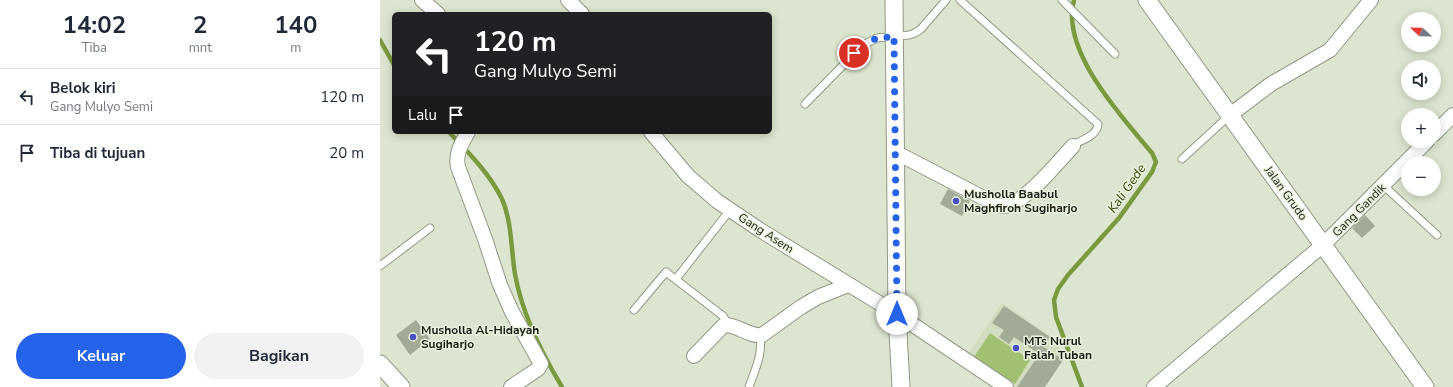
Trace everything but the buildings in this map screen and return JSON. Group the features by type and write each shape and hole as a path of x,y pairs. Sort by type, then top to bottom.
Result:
{"street":[{"path":"422,0 436,12"},
{"path":"568,0 580,12"},
{"path":"894,0 897,314 901,387"},
{"name":"Jalan Grudo","path":"1147,0 1425,387"},
{"path":"1230,115 1272,84 1330,50 1371,0"},
{"path":"1441,127 1453,115"},
{"name":"Gang Asem","path":"653,134 691,180 708,195 848,285 897,314 1006,387"},
{"path":"464,140 457,157 458,166 500,285 512,312 541,364 538,369 511,387"},
{"path":"895,152 997,205 1003,206 1014,202 1034,186 1073,146"},
{"name":"Gang Gandik","path":"1154,387 1324,245 1420,148"},
{"path":"694,356 721,328 728,325 760,335 801,306 818,297 848,285"},
{"path":"380,364 401,387"}],"lane":[{"path":"805,104 863,45 877,38 912,35 918,32 946,0"},
{"path":"960,0 1098,124 1098,128 1092,135 1073,146"},
{"path":"1064,2 1115,54"},
{"path":"1182,159 1230,115"},
{"path":"1383,185 1437,235"},
{"path":"676,279 730,210"},
{"path":"380,266 430,228"},
{"path":"634,310 664,273 668,273 723,316 728,325"},
{"path":"749,387 759,358 761,344 760,335"}],"shaded area":[{"name":"MTs Nurul Falah Tuban","path":"1002,303 1056,340 1064,359 1045,387 1011,387 966,357"}],"green space":[{"path":"990,333 1030,360 1015,384 974,357"}],"waterway":[{"name":"Kali Gede","path":"1074,0 1072,20 1076,40 1085,61 1096,82 1110,102 1152,153 1156,162 1152,172 1119,218 1068,275 1058,289 1054,300 1056,317 1082,387"},
{"path":"380,40 392,61"},
{"path":"451,134 485,172 502,199 508,217 515,274 522,304 533,332 562,387"}],"place":[{"name":"Musholla Baabul Maghfiroh Sugiharjo","path":"956,201"},
{"name":"Musholla Al-Hidayah Sugiharjo","path":"413,337"},
{"name":"MTs Nurul Falah Tuban","path":"1016,348"}],"route":[{"path":"854,53 870,40 894,36 897,314"}]}
